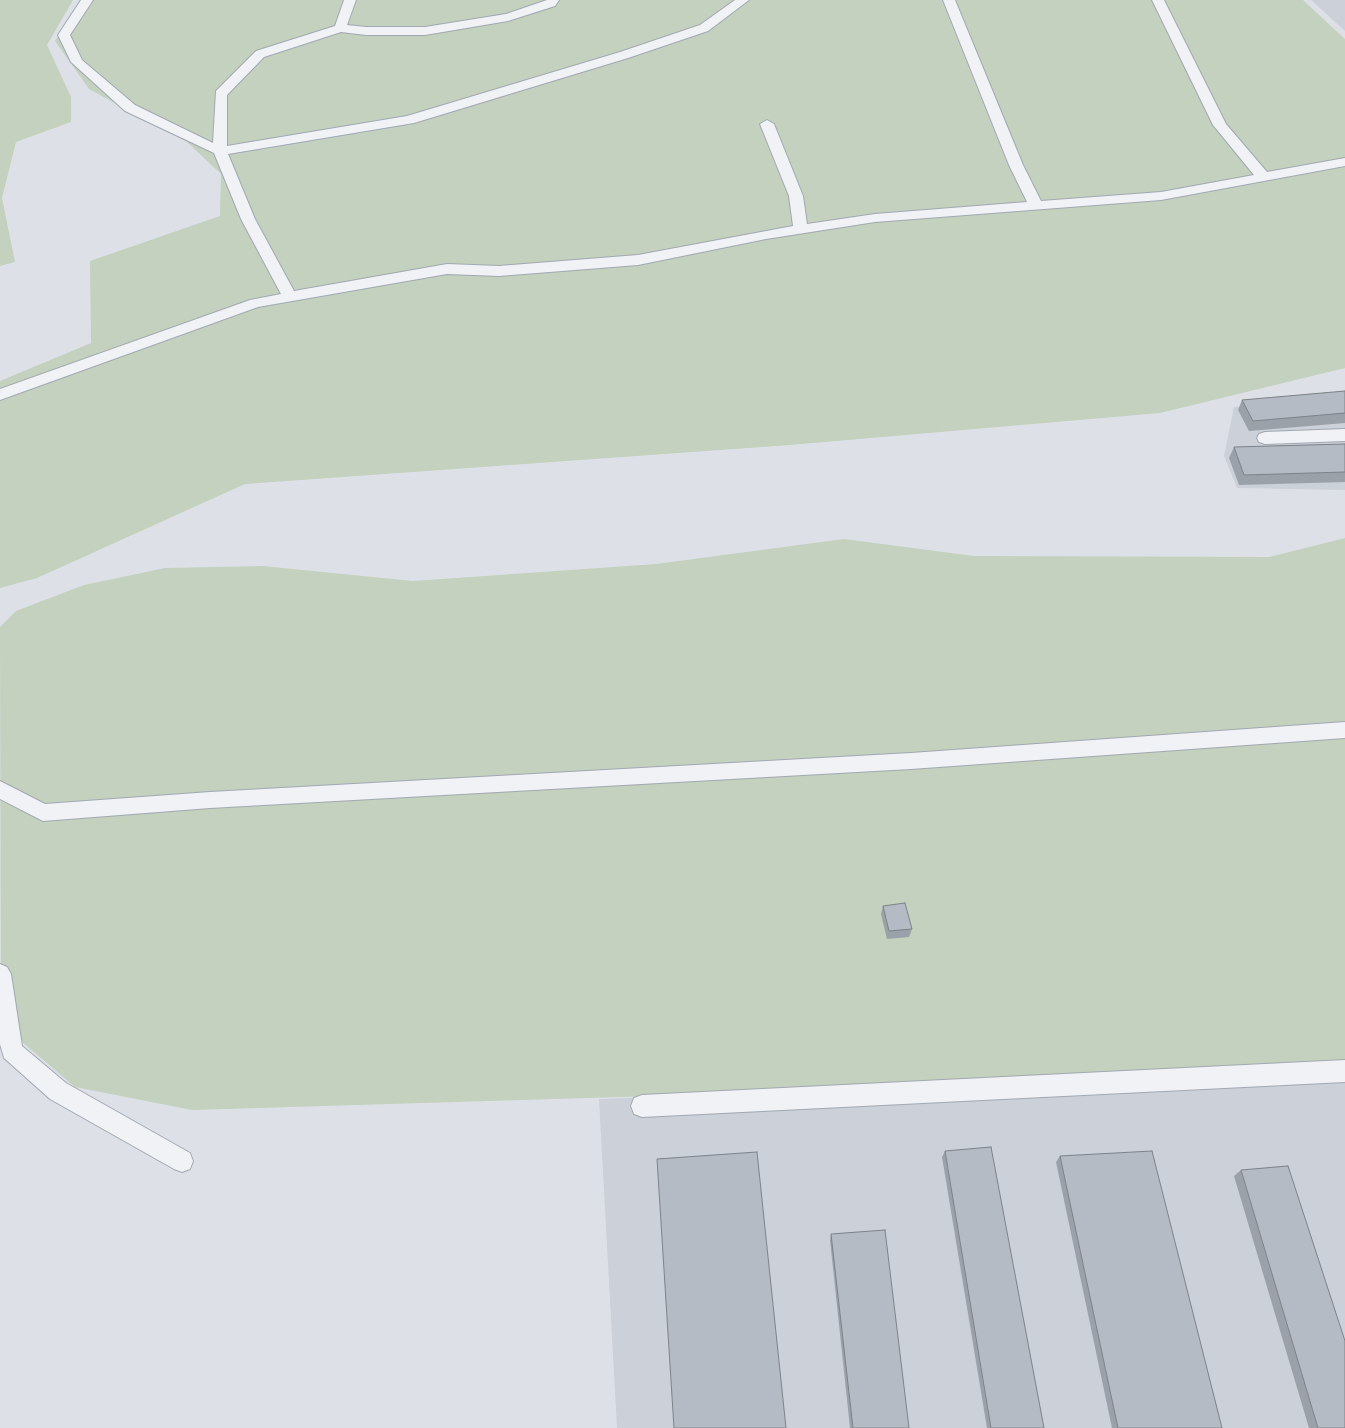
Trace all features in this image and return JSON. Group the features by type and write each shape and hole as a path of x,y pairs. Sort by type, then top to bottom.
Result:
{"lane":[{"path":"87,0 64,35 77,62 130,108 220,151 409,120 704,28 743,0"},
{"path":"340,28 350,0"},
{"path":"290,297 248,219 220,151 221,94 260,54 340,28 366,31 425,31 508,17 551,3 553,0"},
{"path":"949,0 1016,165 1036,206"},
{"path":"1158,0 1220,125 1264,178"},
{"path":"767,124 796,196 801,230"},
{"path":"0,395 255,303 447,269 499,271 638,260 875,218 1160,196 1345,162"},
{"path":"1264,438 1345,435"},
{"path":"0,789 43,813 210,800 911,761 1345,730"},
{"path":"0,974 12,1051 58,1091 182,1161"},
{"path":"642,1106 1345,1071"}],"shaded area":[{"path":"1311,0 1345,0 1345,31"},
{"path":"1345,396 1345,490 1237,488 1224,456 1234,407"},
{"path":"1345,1075 1345,1428 617,1428 599,1099"}],"green space":[{"path":"0,0 73,0 47,45 71,97 71,122 16,142 2,198 15,262 0,266"},
{"path":"80,0 1303,0 1345,39 1345,368 1160,413 790,445 245,484 37,578 0,588 0,381 91,343 90,261 220,216 221,174 187,142 89,89 55,41"},
{"path":"1345,538 1345,1075 192,1110 75,1087 1,1024 0,627 16,611 84,585 165,568 263,566 413,581 656,564 844,539 974,556 1269,557"}],"building":[{"path":"1345,391 1345,413 1253,421 1242,400"},
{"path":"1345,444 1345,472 1244,475 1234,447"},
{"path":"905,903 912,929 889,931 883,906"},
{"path":"991,1147 1044,1428 991,1428 945,1151"},
{"path":"1152,1151 1222,1428 1118,1428 1060,1156"},
{"path":"757,1152 786,1428 674,1428 657,1159"},
{"path":"1288,1166 1345,1341 1345,1428 1318,1428 1241,1170"},
{"path":"885,1230 909,1428 853,1428 831,1234"}]}
